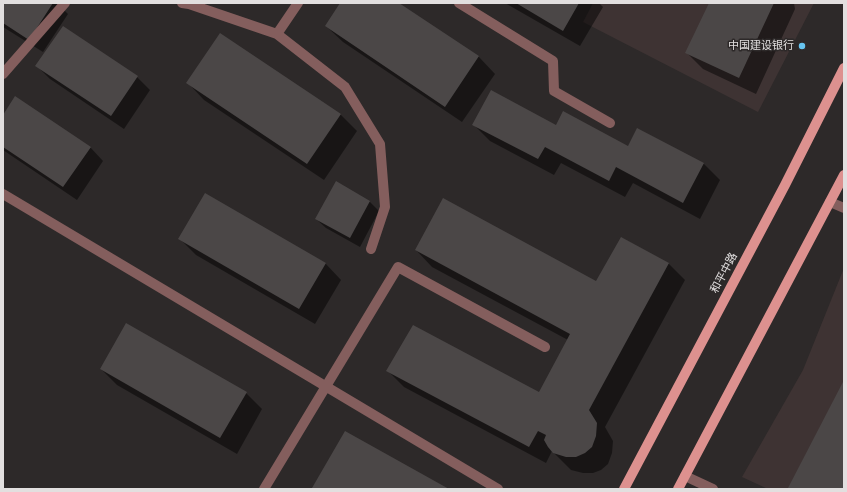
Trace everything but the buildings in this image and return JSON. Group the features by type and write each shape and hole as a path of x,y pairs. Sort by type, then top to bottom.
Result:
{"main road":[{"name":"和平中路","path":"624,489 785,184 844,68"},
{"path":"678,489 844,176"}],"lane":[{"path":"3,74 65,3"},
{"path":"182,3 189,4 277,34 345,87 380,144 385,207 371,249"},
{"path":"277,34 298,3"},
{"path":"459,3 553,62 554,91 610,123"},
{"path":"3,194 498,489"},
{"path":"830,202 844,208"},
{"path":"264,489 398,267 545,347"},
{"path":"685,476 713,489"}],"shaded area":[{"path":"593,3 814,3 758,112 583,22"},
{"path":"844,268 844,489 768,489 742,477 803,370"}],"place":[{"name":"中国建设银行","path":"802,46"}]}
